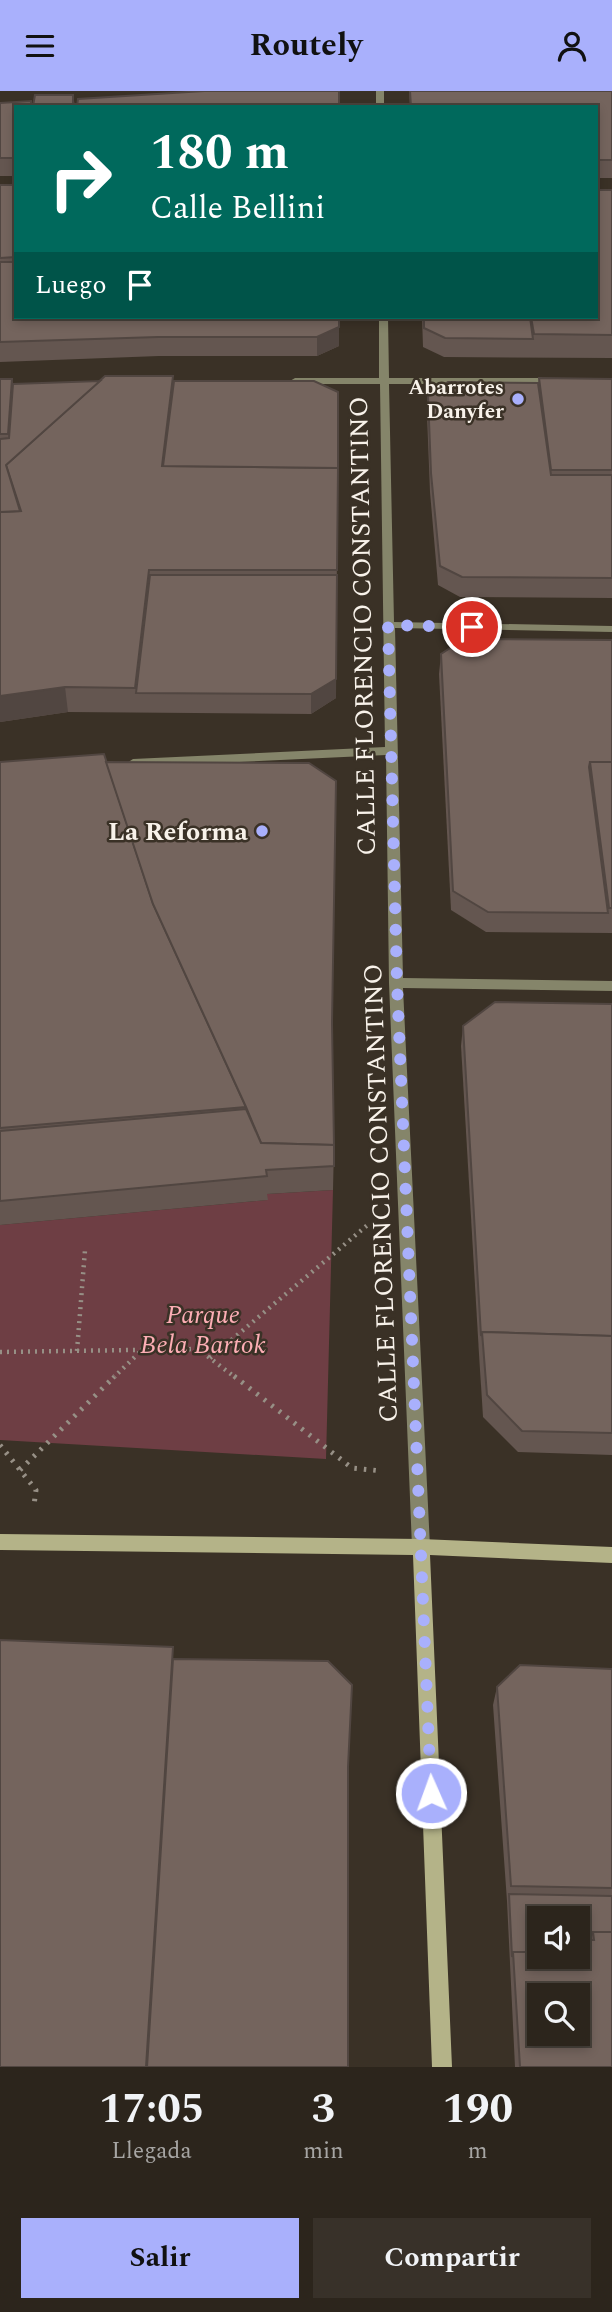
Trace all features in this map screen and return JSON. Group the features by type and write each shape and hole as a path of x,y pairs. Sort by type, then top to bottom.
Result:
{"street":[{"name":"CALLE FLORENCIO CONSTANTINO","path":"383,319 390,751 397,983 442,2067"},
{"path":"288,381 572,381"},
{"path":"388,625 612,629"},
{"path":"125,763 390,751"},
{"path":"397,983 612,986"},
{"path":"0,1542 421,1547 612,1555"}],"path":[{"path":"210,1358 376,1218 407,1217"},
{"path":"77,1351 85,1249"},
{"path":"0,1352 198,1349 352,1468 418,1476"},
{"path":"20,1470 142,1350"},
{"path":"0,1445 36,1490 29,1542"}],"green space":[{"name":"Parque Bela Bartok","path":"333,1190 326,1459 0,1440 0,1225 267,1200 267,1194"}],"building":[{"path":"204,91 339,91 339,105 77,105 78,99"},
{"path":"410,91 612,91 612,160 598,160 598,105 411,105"},
{"path":"35,95 73,95 73,105 33,105"},
{"path":"31,101 31,105 14,105 14,158 0,158 0,103"},
{"path":"0,185 14,185 14,257 0,258"},
{"path":"598,190 612,190 612,335 534,334 531,319 598,319"},
{"path":"0,262 14,262 14,319 339,319 339,327 317,337 158,337 0,342"},
{"path":"424,319 530,319 533,339 445,338 424,328"},
{"path":"105,376 173,376 162,466 338,468 337,570 149,570 135,688 65,687 0,696 0,512 21,511 6,465"},
{"path":"539,378 612,379 612,470 551,470"},
{"path":"0,379 12,379 8,434 0,434"},
{"path":"100,381 6,465 20,511 0,512 0,439 9,438 13,384"},
{"path":"174,381 314,381 338,392 338,468 163,466"},
{"path":"448,382 538,383 551,475 612,475 612,578 462,577 440,566 431,473 428,395"},
{"path":"150,575 337,575 336,679 311,694 136,693"},
{"path":"464,639 612,640 612,762 590,762 589,767 608,913 488,912 453,891 441,654"},
{"path":"104,754 153,904 246,1107 0,1128 0,762"},
{"path":"106,762 309,763 336,781 332,1023 334,1145 261,1143 153,904"},
{"path":"590,762 612,762 612,908 609,908"},
{"path":"495,1002 612,1004 612,1336 482,1332 481,1336 463,1026"},
{"path":"246,1109 261,1143 334,1145 334,1166 266,1170 267,1176 0,1201 0,1131"},
{"path":"482,1332 612,1336 612,1433 522,1431 487,1395"},
{"path":"0,1640 173,1647 146,2067 0,2067"},
{"path":"173,1659 328,1661 352,1685 348,1767 348,2067 147,2067"},
{"path":"520,1665 612,1669 612,1888 511,1886 497,1687"},
{"path":"509,1894 612,1896 612,1932 593,1932 591,1940 590,1906 527,1906 527,1952 513,1952 512,1957"},
{"path":"593,1932 612,1932 612,2067 520,2067 513,1952 527,1952 527,1969 590,1969 590,1940 594,1940"}],"place":[{"name":"Abarrotes Danyfer","path":"518,399"},
{"name":"La Reforma","path":"262,831"}],"route":[{"path":"431,1793 397,983 388,625 472,627"}]}
